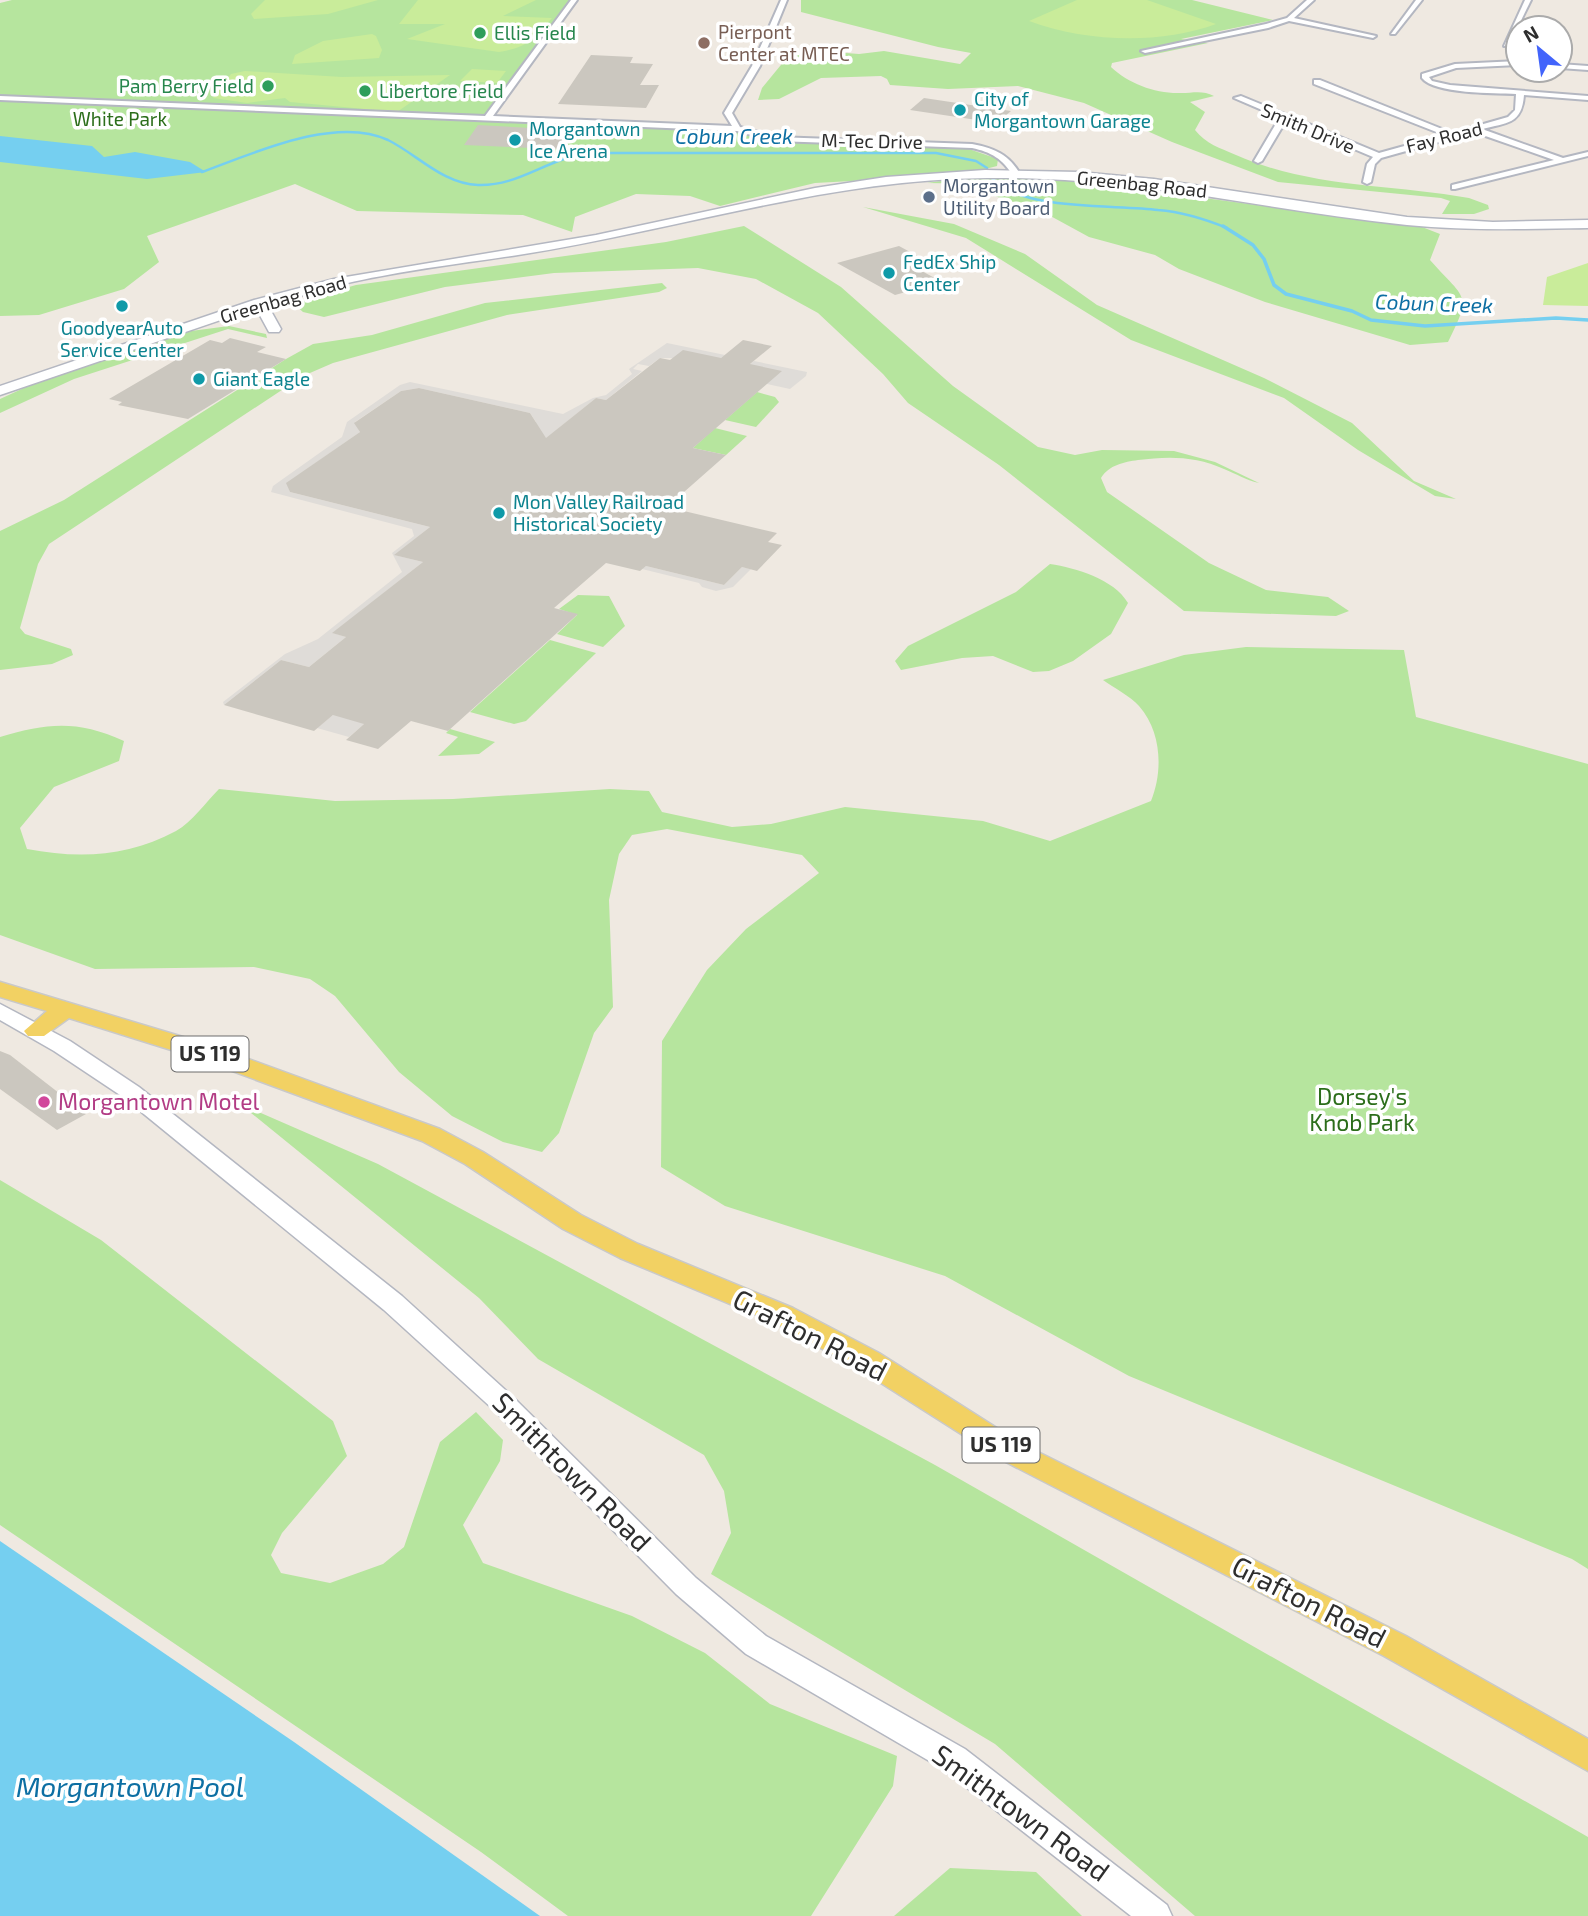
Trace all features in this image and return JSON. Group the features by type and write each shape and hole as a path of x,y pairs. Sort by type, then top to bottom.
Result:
{"main road":[{"name":"Greenbag Road","path":"0,391 47,373 278,298 377,274 575,243 855,186 924,177 1016,174 1154,183 1408,221 1493,226 1588,224"},
{"name":"Greenbag Road","path":"0,376 187,314 347,270 408,258 575,243"},
{"path":"274,329 264,310 278,298"},
{"name":"Grafton Road","path":"0,989 218,1056 431,1135 474,1158 519,1191 572,1222 629,1251 783,1315 869,1361 1012,1452 1395,1646 1588,1756"},
{"path":"36,1031 65,1009"},
{"name":"Smithtown Road","path":"0,1011 131,1092 193,1139 393,1303 504,1404 686,1586 755,1645 954,1759 1156,1916"}],"street":[{"path":"487,119 574,0"},
{"path":"737,129 728,113 756,66 783,0"},
{"path":"1289,19 1311,0"},
{"path":"1393,33 1419,0"},
{"path":"1145,51 1289,19 1373,36"},
{"path":"1504,64 1455,66 1425,76 1425,79 1437,85 1588,98"},
{"path":"1317,82 1452,136"},
{"name":"Fay Road","path":"1367,182 1371,164 1378,156 1477,130 1516,115 1520,93"},
{"name":"M-Tec Drive","path":"0,97 737,129 776,139 972,146 1008,160 1016,174"},
{"name":"Smith Drive","path":"1238,98 1378,156"},
{"path":"1258,161 1281,122 1289,120"},
{"path":"1477,130 1562,160"},
{"path":"1455,187 1588,153"}],"green space":[{"name":"White Park","path":"12,0 574,0 488,119 737,129 776,139 963,147 998,159 997,166 962,175 815,183 720,206 690,196 636,194 575,217 572,232 523,215 357,211 295,184 147,236 159,262 124,289 39,315 0,316 0,3"},
{"path":"265,0 378,0 328,14 254,19 251,14"},
{"path":"418,0 536,0 503,16 552,18 530,41 517,48 499,52 407,39 445,24 399,24"},
{"path":"801,0 1192,0 1273,20 1181,39 1208,43 1112,63 1111,67 1134,83 1153,90 1172,93 1202,92 1214,96 1190,102 1205,112 1195,130 1214,145 1264,166 1351,184 1469,198 1488,205 1489,209 1474,214 1442,214 1450,201 1441,198 1278,182 1172,142 1084,103 1018,86 948,89 890,85 887,79 881,76 821,78 779,99 758,100 762,88 794,49 859,54 884,51 960,64 971,53 801,12"},
{"path":"1077,0 1147,0 1216,24 1171,35 1123,38 1074,33 1029,21"},
{"path":"372,34 376,36 382,50 379,58 292,64 295,55 323,41"},
{"path":"472,69 506,71 497,83 460,81"},
{"path":"245,71 342,77 450,75 397,112 290,102 285,98 247,103 213,98 231,74"},
{"path":"1045,177 1422,227 1440,234 1430,260 1458,290 1463,305 1461,314 1448,342 1410,345 1265,302 1179,269 1155,255 1089,237 1045,213 986,193 982,184 927,183 955,179"},
{"path":"863,207 954,224 1025,254 1097,305 1264,378 1352,423 1414,481 1456,499 1435,496 1358,450 1284,398 1131,340 966,238"},
{"path":"744,226 841,287 953,386 1038,447 1075,455 1102,450 1174,451 1215,462 1259,483 1203,462 1171,458 1122,463 1108,470 1101,478 1107,492 1209,563 1266,590 1328,597 1349,611 1336,616 1184,611 999,465 908,403 883,374 818,313 756,279 698,268 554,273 445,287 324,317 303,312 293,303 356,285 666,242"},
{"path":"1588,263 1588,306 1543,305 1547,277"},
{"path":"662,283 667,288 659,292 507,315 333,363 303,376 49,544 38,564 20,628 25,634 71,649 73,655 52,664 0,670 0,531 64,500 286,359 313,344 372,335 485,303"},
{"path":"229,326 266,334 267,338 228,329 74,379 0,413 0,399 37,382 191,331"},
{"path":"757,392 775,397 779,402 756,427 725,420"},
{"path":"715,428 747,436 726,455 693,448"},
{"path":"1050,564 1093,576 1114,587 1122,595 1128,603 1111,634 1073,661 1049,671 1033,672 993,656 962,658 901,670 895,661 908,646 1016,592"},
{"path":"578,595 609,596 625,626 603,647 557,634 577,615 559,609"},
{"path":"550,640 596,653 526,721 514,724 470,712"},
{"name":"Dorsey's Knob Park","path":"1246,647 1404,650 1416,717 1588,764 1588,1569 1572,1559 1129,1376 945,1276 725,1206 661,1167 662,1041 707,970 746,929 819,873 802,855 667,829 632,835 619,854 609,900 613,1007 594,1033 559,1133 542,1152 503,1142 452,1116 399,1072 335,996 310,979 254,967 95,969 0,935 0,737 17,732 48,727 77,727 124,741 119,761 54,787 20,828 27,849 46,852 84,855 103,853 121,851 158,840 188,822 219,789 335,801 453,799 610,789 649,791 662,812 732,827 771,824 845,807 983,821 1050,841 1151,801 1155,790 1158,752 1147,716 1127,695 1103,680 1184,655"},
{"path":"450,729 495,742 479,754 438,756 458,737 446,733"},
{"path":"240,1104 378,1164 935,1465 1588,1837 1588,1916 1195,1916 995,1744 711,1574 731,1533 724,1491 704,1455 538,1359 479,1298"},
{"path":"0,1180 101,1240 333,1421 347,1456 282,1533 271,1555 281,1573 330,1583 383,1564 404,1547 440,1442 476,1412 503,1440 500,1461 463,1525 483,1563 632,1616 705,1653 770,1704 897,1756 893,1786 811,1916 568,1916 481,1852 0,1525"},
{"path":"950,1868 1036,1872 1082,1916 894,1916"}],"shaded area":[{"path":"667,343 725,355 721,358 660,358 649,366 638,364 633,369 642,371 606,400 596,398 560,427 555,444 527,428 536,422 530,413 419,388 401,391 355,422 360,432 287,483 290,492 430,527 395,555 423,562 333,633 346,637 309,667 281,660 224,705 223,702 285,654 318,639 402,572 392,553 414,536 412,529 271,492 273,486 342,437 347,422 400,385 410,382 563,414 593,398 606,395 632,374 629,369"},
{"path":"754,361 807,372 806,376 790,389 767,384 750,364"},
{"path":"646,566 724,585 742,567 751,569 733,587 716,591 702,587 699,583 642,569"},
{"path":"348,703 364,724 349,737 317,728"}],"water":[{"path":"0,136 92,146 104,157 135,152 190,162 206,172 147,179 0,162"},
{"name":"Morgantown Pool","path":"0,1541 294,1742 540,1916 0,1916"}],"building":[{"path":"591,55 633,57 630,63 653,64 640,85 659,85 646,108 558,104"},
{"name":"City of Morgantown Garage","path":"924,98 1011,111 997,123 910,110"},
{"name":"Morgantown Ice Arena","path":"478,125 531,128 528,133 566,135 557,149 464,145"},
{"name":"FedEx Ship Center","path":"899,246 923,259 907,263 942,282 895,295 837,263"},
{"name":"Giant Eagle","path":"230,338 266,347 257,352 286,359 188,419 118,405 122,402 109,399 210,340 222,343"},
{"path":"743,340 772,346 750,364 782,371 693,448 726,455 667,507 777,533 768,542 782,545 757,571 742,567 724,585 646,566 640,571 606,563 554,608 578,614 448,731 411,721 378,749 346,740 364,724 333,715 314,731 224,705 281,660 309,667 346,637 332,633 423,562 394,555 430,527 290,492 286,483 360,432 354,423 401,391 419,388 530,413 546,438 596,398 606,400 660,358 670,360 683,350 721,358"},
{"name":"Morgantown Motel","path":"0,1051 10,1055 86,1114 57,1130 0,1089"}],"waterway":[{"name":"Cobun Creek","path":"202,172 269,147 319,134 344,132 367,133 388,140 453,180 478,185 501,183 564,159 601,153 936,153 976,161 987,168"},
{"name":"Cobun Creek","path":"991,177 1005,188 1045,201 1167,211 1193,216 1225,227"},
{"name":"Cobun Creek","path":"1225,227 1253,245 1264,259 1274,285 1286,294 1352,311 1371,320 1425,326 1556,318 1588,320"}],"place":[{"name":"Ellis Field","path":"480,33"},
{"name":"Pierpont Center at MTEC","path":"704,43"},
{"name":"Pam Berry Field","path":"268,86"},
{"name":"Libertore Field","path":"365,91"},
{"name":"City of Morgantown Garage","path":"960,110"},
{"name":"Morgantown Ice Arena","path":"515,140"},
{"name":"Morgantown Utility Board","path":"929,197"},
{"name":"FedEx Ship Center","path":"889,273"},
{"name":"GoodyearAuto Service Center","path":"122,306"},
{"name":"Giant Eagle","path":"199,379"},
{"name":"Mon Valley Railroad Historical Society","path":"499,513"},
{"name":"Morgantown Motel","path":"44,1102"}]}
